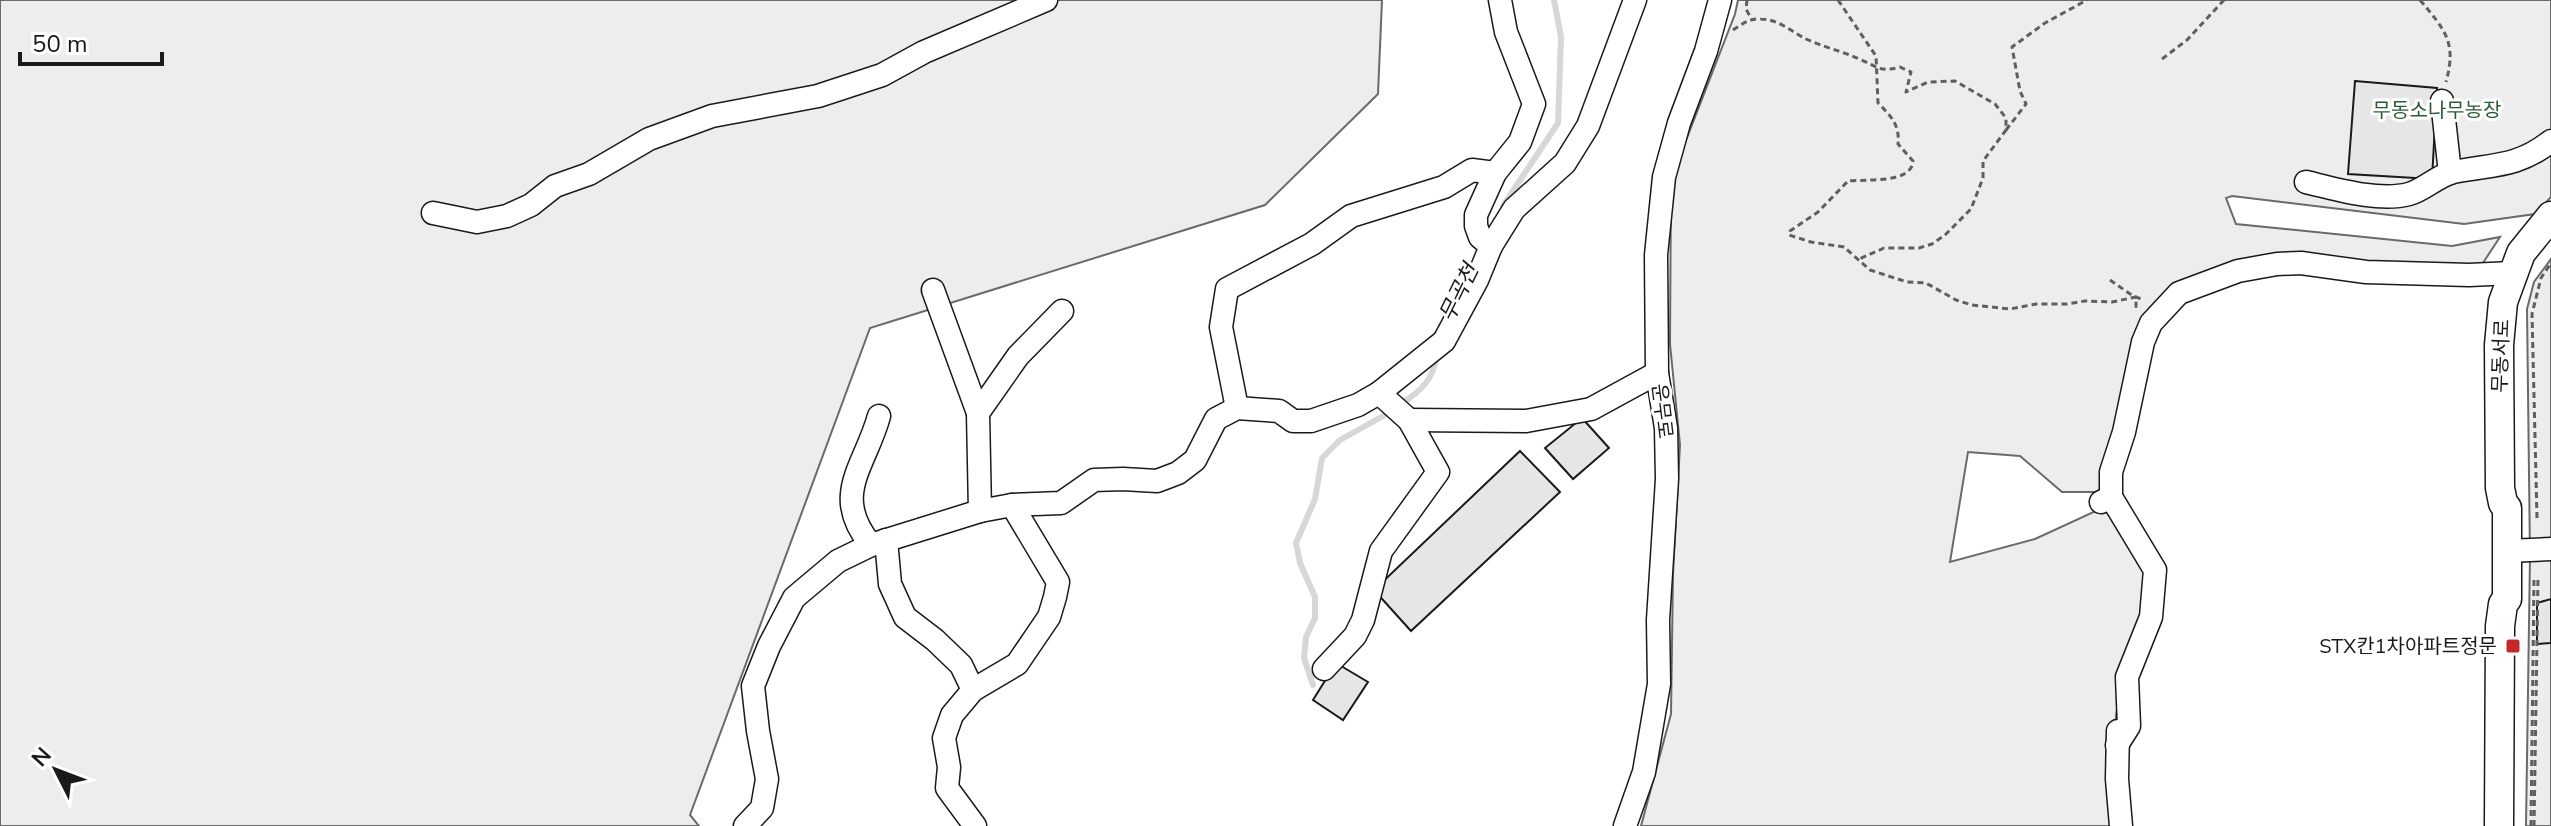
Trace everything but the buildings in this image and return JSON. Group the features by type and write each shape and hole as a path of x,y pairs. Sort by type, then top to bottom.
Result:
{"main road":[{"name":"무동서로","path":"2507,508 2500,488 2499,345 2503,302 2521,253 2551,216"},
{"name":"무동서로","path":"2518,826 2517,624 2516,612 2507,599 2507,508 2515,489 2515,371 2519,308 2526,280 2551,247"},
{"name":"무동서로","path":"2499,826 2500,626 2503,604 2507,599"}],"street":[{"path":"433,213 477,222 507,216 531,205 555,186 589,174 649,139 712,116 818,96 882,75 924,52 1046,0"},
{"path":"1486,241 1476,226 1476,215 1495,173 1520,142 1534,104 1506,32 1500,0"},
{"path":"745,826 762,808 767,779 753,686 794,598 838,561 879,542 933,528 980,511 1012,505 1061,503 1094,480 1157,481 1178,473 1195,460 1216,419 1237,408 1279,411 1293,421 1311,421 1358,405 1379,393 1444,341 1477,280 1486,241 1514,209 1565,163 1588,126 1635,0"},
{"name":"운무로","path":"1625,826 1644,772 1659,684 1658,620 1667,466 1666,428 1657,373 1656,255 1664,177 1720,0"},
{"path":"2442,101 2450,173"},
{"path":"2306,182 2372,196 2409,194 2450,173 2495,167 2536,153 2551,141"},
{"path":"1237,408 1221,327 1227,289 1312,244 1351,216 1444,187 1472,170 1495,173"},
{"path":"2117,745 2129,726 2127,677 2151,617 2155,570 2106,500 2143,342 2151,323 2179,293 2238,271 2277,264 2301,263 2366,272 2512,273"},
{"path":"933,290 978,413 980,511"},
{"path":"978,413 1018,356 1062,311"},
{"path":"1409,420 1526,421 1565,414 1591,409 1657,373"},
{"path":"1324,669 1355,636 1363,620 1381,551 1438,472 1409,420 1379,393"},
{"path":"879,416 860,460 850,502 857,527 879,542 890,584 905,617 961,665 973,690"},
{"path":"975,826 947,788 949,767 944,738 952,715 973,690 1017,664 1049,617 1058,582 1012,505"},
{"path":"2507,551 2551,549"},
{"path":"2118,712 2121,826"}],"path":[{"path":"1747,0 1746,9 1752,20"},
{"path":"1838,0 1876,56 1878,103 1893,119 1899,132 1898,144 1913,161 1913,168 1899,177 1848,181 1818,212 1790,231 1789,235 1795,239 1844,247 1870,270 1882,275 1907,282 1926,283 1956,300 1991,308 2112,302 2136,297"},
{"path":"1859,259 1884,248 1919,248 1932,244 1971,209 1983,178 1983,161 2026,104 2020,91 2012,47 2045,23 2087,0"},
{"path":"2162,59 2187,40 2224,0"},
{"path":"2420,0 2447,35 2452,62 2442,101"},
{"path":"1706,51 1745,22 1763,18 1781,24 1806,39 1861,59 1875,68 1888,70 1900,67 1911,72 1906,92 1928,82 1955,81 1995,104 2006,118 2006,130"},
{"path":"2537,518 2532,314 2541,278 2551,263"},
{"path":"2110,280 2142,300 2179,293"},
{"path":"2532,826 2536,578"}],"shaded area":[{"path":"0,0 1382,0 1378,94 1265,205 870,328 690,815 699,826 0,826"},
{"path":"1738,0 2551,0 2551,197 2535,214 2464,224 2232,196 2226,198 2236,224 2452,246 2500,237 2479,269 2294,259 2160,308 2106,492 2062,492 2020,456 1968,452 1950,562 2035,539 2111,504 2151,571 2148,617 2123,678 2116,715 2115,826 1641,826 1671,714 1673,574 1680,445 1670,344 1671,179"},
{"path":"2551,259 2551,826 2526,826 2530,556 2527,309 2534,282"}],"waterway":[{"name":"무곡천","path":"1503,206 1558,123 1561,37 1554,0"},
{"name":"무곡천","path":"1401,404 1425,384 1433,371 1437,354"},
{"name":"무곡천","path":"1313,685 1304,658 1306,637 1315,618 1315,597 1300,563 1296,543 1315,499 1322,458 1340,440 1392,411"}],"place":[{"name":"STX칸1차아파트정문","path":"2513,646"}],"park label":[{"name":"무동소나무농장","path":"2437,110"}]}
